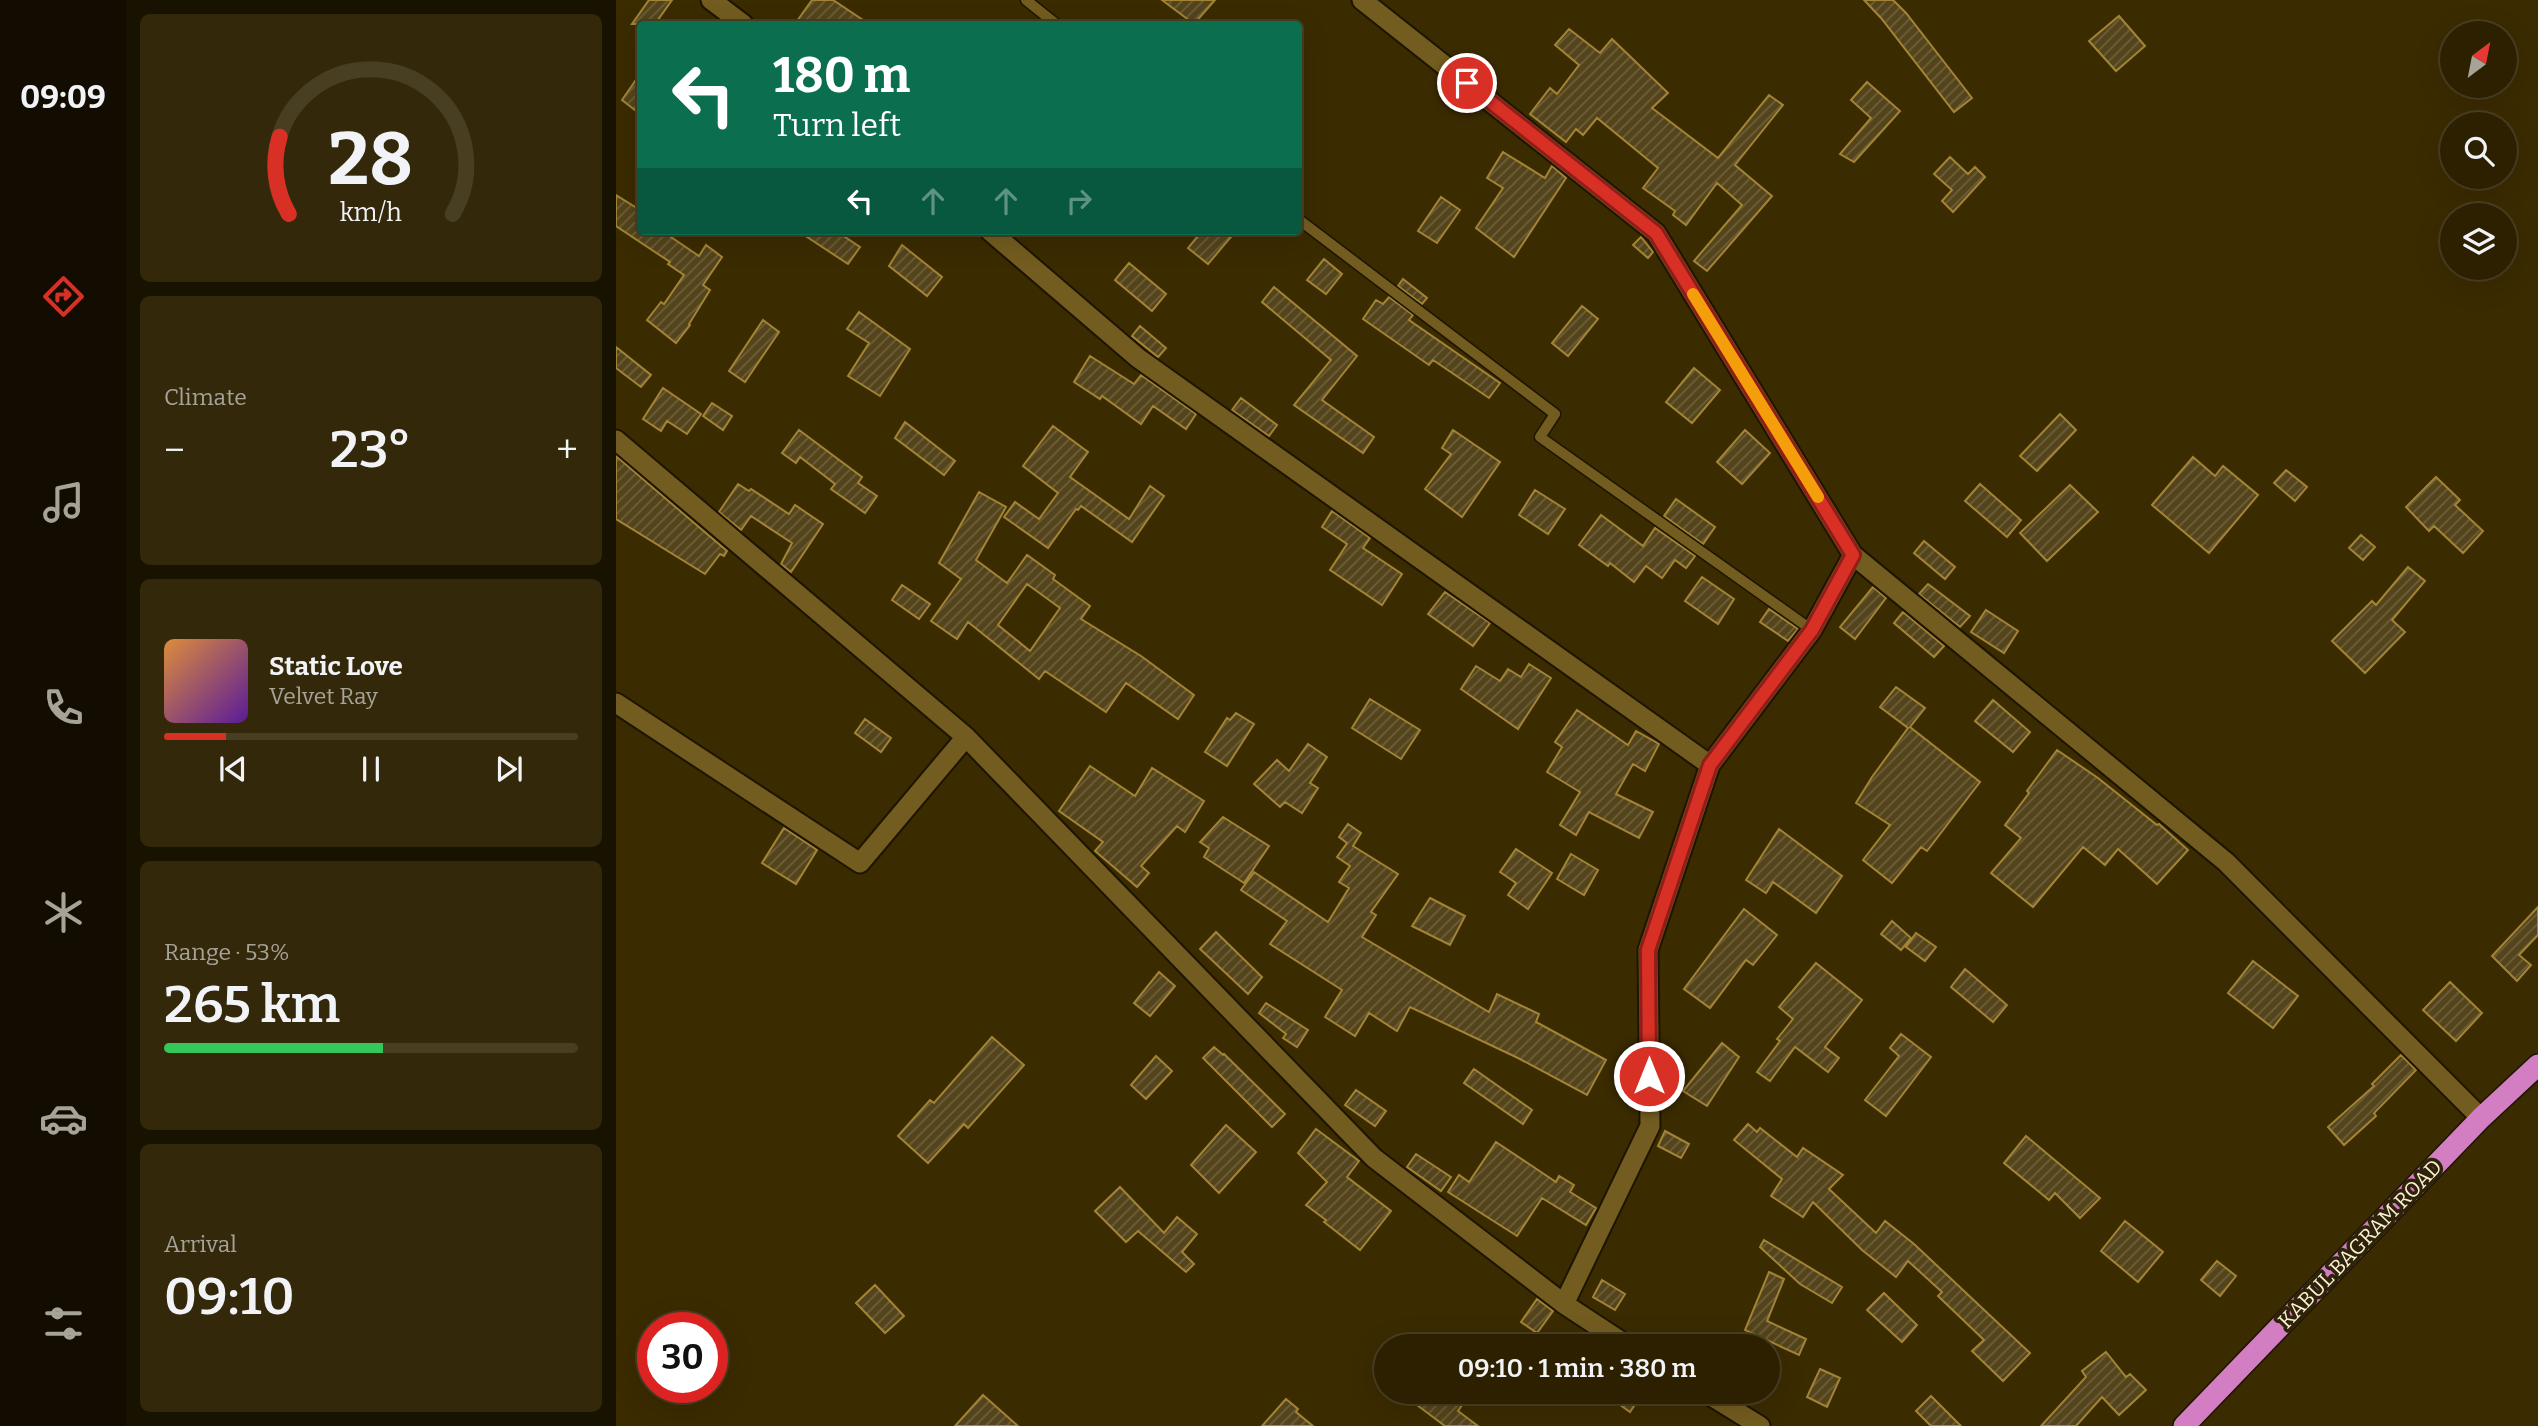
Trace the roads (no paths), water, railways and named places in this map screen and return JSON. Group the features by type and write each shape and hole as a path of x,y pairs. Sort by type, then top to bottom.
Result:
{"highway":[{"name":"KABUL BAGRAM ROAD","path":"2184,1426 2481,1118 2538,1065"}],"street":[{"path":"711,0 739,21"},
{"path":"1362,0 1656,233 1853,555 2226,862 2481,1118"},
{"path":"995,235 1138,358 1710,765"},
{"path":"616,440 966,737 1374,1158 1564,1304 1610,1334"},
{"path":"1564,1304 1650,1126 1648,950 1710,765 1812,630 1853,555"},
{"path":"616,703 860,863 966,737"},
{"path":"1724,1404 1760,1426"}],"lane":[{"path":"1026,0 1052,21"},
{"path":"1302,222 1555,414 1540,437 1812,630"}]}
